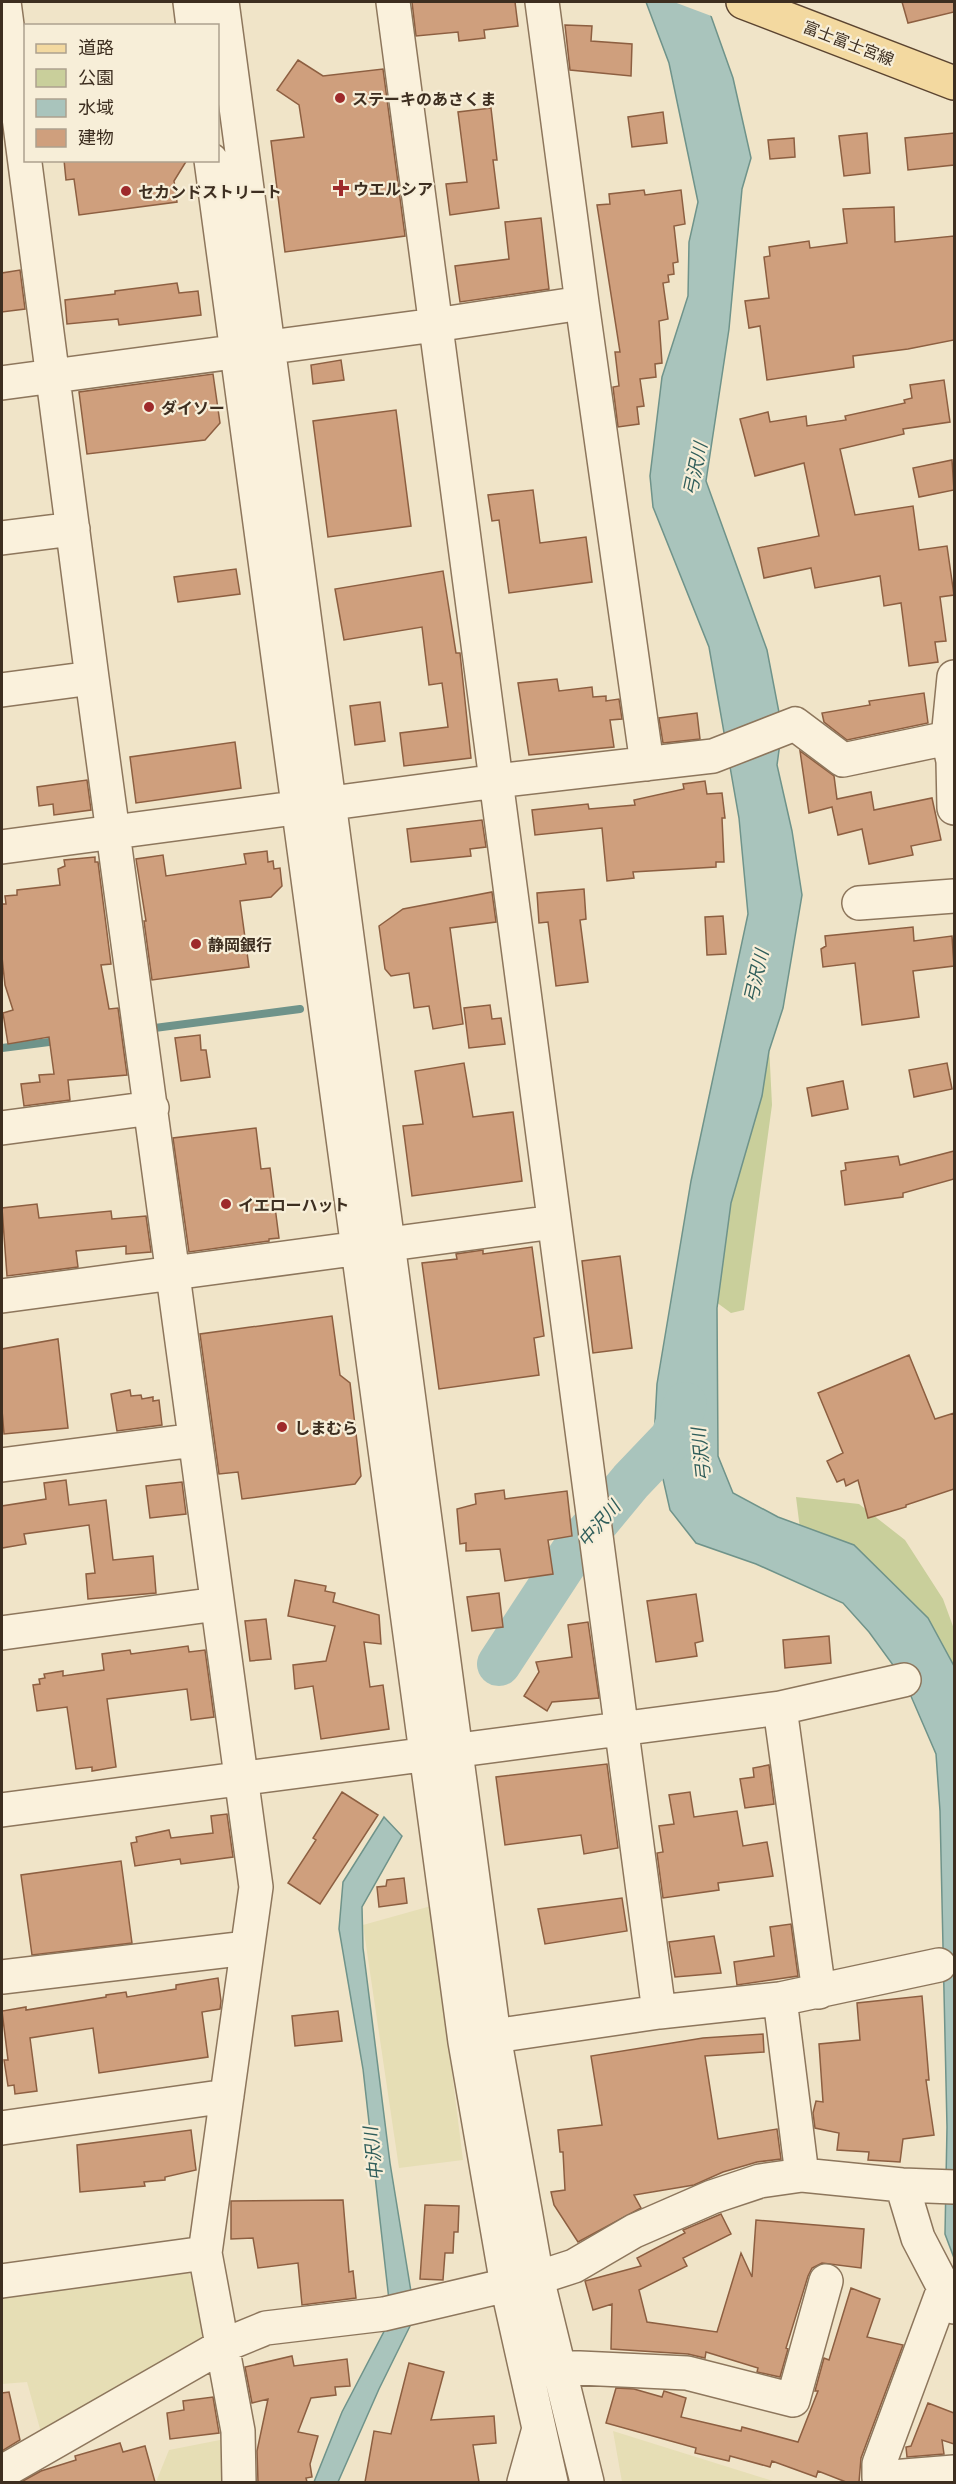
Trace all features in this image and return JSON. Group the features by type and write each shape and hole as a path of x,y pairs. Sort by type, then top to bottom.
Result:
{"main road":[{"name":"富士富士宮線","path":"742,2 954,83"}],"street":[{"path":"4,2 24,157"},
{"path":"190,2 193,24"},
{"path":"222,2 253,348 373,1247 426,1755 465,2042 522,2282 558,2367 587,2482"},
{"path":"393,2 659,2012"},
{"path":"542,2 647,764"},
{"path":"25,162 256,1887 205,2253 238,2431 239,2482"},
{"path":"211,162 253,348"},
{"path":"2,383 582,303"},
{"path":"2,538 73,529"},
{"path":"954,677 948,738 953,761 954,801"},
{"path":"2,690 92,678"},
{"path":"2,847 497,781 713,756 795,724 843,760 948,738"},
{"path":"859,903 954,896"},
{"path":"3,1121 152,1108"},
{"path":"2,1296 554,1222"},
{"path":"373,1247 457,1750 494,2036 540,2426 551,2482"},
{"path":"2,1465 195,1440"},
{"path":"2,1633 217,1604"},
{"path":"2,1810 780,1708 904,1680"},
{"path":"780,1708 819,1992"},
{"path":"2,1977 247,1948"},
{"path":"494,2036 659,2012 780,1999 939,1965"},
{"path":"780,1999 802,2175"},
{"path":"2,2128 227,2096"},
{"path":"2,2472 222,2346 266,2328 376,2315 522,2282 574,2266 634,2231 712,2197 760,2181 802,2175 946,2187"},
{"path":"902,2185 918,2238 949,2298 879,2464 879,2478 954,2472"},
{"path":"2,2281 205,2253"},
{"path":"558,2367 687,2373 793,2400 826,2281"},
{"path":"524,2482 540,2426"}],"shaded area":[{"path":"431,1906 463,2160 399,2168 363,1925"},
{"path":"184,2269 192,2277 204,2346 42,2436 27,2382 2,2384 2,2295"},
{"path":"613,2431 776,2482 622,2482"},
{"path":"225,2439 230,2482 156,2482 169,2450"}],"green space":[{"path":"769,1045 772,1105 744,1310 731,1313 716,1302 712,1181"},
{"path":"796,1497 859,1504 905,1540 943,1599 954,1629 954,1719 800,1529"}],"water":[{"name":"弓沢川","path":"646,2 706,2 733,78 751,158 742,189 729,329 706,481 767,650 782,728 777,765 792,831 802,895 783,1008 769,1051 762,1096 731,1203 717,1308 718,1456 733,1493 778,1517 854,1545 928,1618 954,1666 954,2258 945,2234 947,2127 940,1811 936,1754 904,1680 869,1632 843,1603 756,1564 696,1543 670,1510 654,1439 657,1384 691,1181 748,914 739,818 709,647 653,507 650,476 662,377 688,296 689,242 698,202 669,63"},
{"path":"384,1817 402,1836 362,1907 363,1948 390,2163 415,2316 379,2389 338,2482 314,2482 342,2412 391,2318 363,2069 339,1929 343,1882"}],"pier":[{"path":"674,2 709,2 714,17"}],"building":[{"path":"412,2 515,2 518,26 484,30 485,38 459,41 458,32 416,36"},
{"path":"902,2 954,2 954,12 908,23"},
{"path":"565,25 592,26 591,41 632,44 631,76 570,70"},
{"name":"ウエルシア","path":"298,60 323,76 383,69 405,236 285,252 271,141 304,137 299,105 277,90"},
{"path":"491,108 497,160 493,160 499,208 450,215 446,184 467,182 458,112"},
{"path":"663,112 667,143 632,147 628,117"},
{"path":"867,133 870,173 844,176 839,136"},
{"path":"954,133 954,165 908,170 905,138"},
{"path":"794,138 795,157 770,159 768,140"},
{"name":"セカンドストリート","path":"64,162 186,162 174,181 177,202 79,215 74,179 66,180"},
{"path":"644,190 645,195 681,190 685,224 674,226 678,262 673,263 674,274 668,275 669,282 663,283 668,319 659,321 662,363 655,364 656,377 640,379 644,406 637,407 639,424 618,427 613,387 619,386 615,352 620,352 597,205 610,204 609,194"},
{"path":"894,207 895,242 954,236 954,340 853,356 854,367 767,380 760,326 749,328 745,301 769,298 764,257 770,256 769,247 809,241 810,248 847,243 843,209"},
{"path":"541,218 549,289 460,302 455,266 509,259 505,222"},
{"path":"20,270 25,309 2,312 2,273"},
{"path":"177,283 179,293 198,291 201,315 119,325 118,319 67,324 65,300"},
{"path":"341,360 344,380 313,384 311,365"},
{"name":"ダイソー","path":"213,374 220,423 205,440 87,454 79,392"},
{"path":"944,380 950,422 903,429 904,434 840,449 855,515 913,506 919,550 947,546 954,595 940,597 946,641 935,642 938,662 909,666 901,603 884,606 880,576 815,588 811,568 764,578 758,548 819,536 804,463 755,476 740,419 768,412 770,422 806,416 807,426 846,420 845,416 905,403 904,400 912,398 910,385"},
{"path":"396,410 411,526 328,537 313,421"},
{"path":"952,460 954,490 919,497 913,468"},
{"path":"533,490 540,543 586,537 592,582 509,593 499,520 492,521 488,495"},
{"path":"236,569 240,594 178,602 174,577"},
{"path":"443,571 456,653 460,653 471,758 404,766 400,733 448,727 442,683 429,685 422,627 344,640 335,589"},
{"path":"557,679 559,691 592,687 593,697 606,696 606,701 619,699 622,719 610,720 614,747 529,755 518,683"},
{"path":"924,693 928,723 847,740 824,722 822,713 870,705 869,701"},
{"path":"380,702 385,741 355,745 350,706"},
{"path":"697,713 700,739 663,743 659,718"},
{"path":"235,742 241,788 136,803 130,757"},
{"path":"800,751 834,776 837,799 871,792 874,810 932,798 941,840 911,846 913,855 869,864 862,829 838,835 832,807 809,813"},
{"path":"87,780 91,810 54,815 53,804 39,806 37,787"},
{"path":"705,781 707,794 722,793 725,818 722,818 724,862 716,862 716,867 633,872 634,878 607,881 602,828 535,835 532,810 588,804 589,809 635,805 634,800 684,789 683,784"},
{"path":"482,820 486,847 470,849 471,856 411,862 407,829"},
{"path":"267,851 268,862 273,861 274,869 280,868 282,886 271,897 240,901 249,967 152,980 136,859 163,855 166,876 246,864 244,854"},
{"path":"95,857 95,862 98,862 111,964 101,965 109,1009 118,1008 127,1075 68,1080 70,1100 24,1106 21,1084 40,1082 39,1075 54,1074 49,1037 8,1044 3,1013 13,1010 5,985 2,957 2,904 6,904 5,896 17,895 17,890 60,885 58,869 65,866 64,860"},
{"path":"584,889 586,919 580,920 588,982 556,986 548,922 539,923 537,893"},
{"path":"492,892 496,922 450,928 463,1024 433,1029 429,1006 414,1008 409,973 391,976 385,969 379,926 403,909"},
{"path":"723,916 726,954 707,955 705,917"},
{"path":"913,927 914,941 952,936 954,966 913,971 919,1017 862,1025 855,963 823,967 821,949 826,946 825,936"},
{"path":"490,1005 492,1019 501,1018 505,1044 469,1048 464,1008"},
{"path":"200,1035 201,1050 206,1050 210,1077 181,1081 175,1038"},
{"path":"464,1063 473,1117 513,1112 522,1181 412,1196 403,1126 423,1124 415,1071"},
{"path":"947,1063 952,1089 914,1097 909,1070"},
{"path":"843,1081 848,1109 812,1116 807,1088"},
{"name":"イエローハット","path":"256,1128 261,1169 270,1168 279,1238 189,1252 173,1138"},
{"path":"954,1151 954,1179 903,1193 903,1197 845,1205 841,1171 846,1170 845,1163 898,1156 900,1165"},
{"path":"37,1204 39,1218 111,1211 112,1219 146,1216 151,1252 126,1254 126,1246 76,1251 78,1267 7,1276 2,1208"},
{"path":"532,1247 544,1336 534,1338 539,1375 439,1389 422,1263 457,1259 456,1254 483,1250 483,1254"},
{"path":"620,1256 632,1348 593,1353 582,1261"},
{"name":"しまむら","path":"332,1316 340,1375 350,1383 361,1476 355,1484 242,1499 238,1472 219,1474 200,1334"},
{"path":"58,1339 68,1428 4,1434 2,1349"},
{"path":"909,1355 935,1419 954,1413 954,1489 868,1518 858,1480 846,1486 844,1479 837,1482 827,1461 843,1453 818,1393"},
{"path":"130,1390 131,1396 141,1395 142,1399 153,1397 153,1401 159,1400 162,1425 117,1431 111,1394"},
{"path":"66,1480 69,1505 106,1500 113,1560 153,1556 156,1593 88,1599 86,1574 95,1573 89,1525 24,1534 26,1544 2,1548 2,1506 46,1499 44,1483"},
{"path":"182,1482 186,1514 150,1518 146,1486"},
{"path":"504,1490 505,1499 567,1491 572,1536 548,1540 553,1574 505,1581 500,1549 466,1551 466,1543 460,1544 457,1509 476,1504 475,1494"},
{"path":"295,1580 326,1586 325,1591 335,1593 333,1602 379,1615 381,1644 364,1642 370,1687 383,1685 389,1729 321,1739 313,1686 295,1689 293,1665 326,1661 335,1626 288,1616"},
{"path":"499,1593 503,1627 472,1631 467,1597"},
{"path":"696,1594 703,1641 695,1643 697,1656 656,1662 647,1601"},
{"path":"266,1619 271,1659 250,1661 245,1621"},
{"path":"588,1622 599,1698 552,1702 547,1711 524,1696 539,1672 536,1662 572,1657 568,1625"},
{"path":"829,1636 831,1663 785,1668 783,1640"},
{"path":"188,1646 189,1652 205,1650 214,1717 191,1720 187,1689 107,1699 116,1767 92,1771 92,1767 76,1769 67,1707 37,1711 33,1685 40,1684 39,1679 45,1678 44,1674 63,1671 63,1676 104,1670 102,1654 130,1650 131,1654"},
{"path":"607,1764 618,1848 584,1854 581,1835 505,1845 496,1777"},
{"path":"769,1765 774,1804 745,1808 740,1779 754,1777 753,1768"},
{"path":"342,1792 378,1815 320,1904 288,1883 316,1840 313,1838"},
{"path":"690,1792 694,1817 737,1811 743,1846 767,1842 773,1876 718,1883 719,1890 663,1898 657,1853 663,1852 659,1826 674,1824 669,1795"},
{"path":"227,1814 233,1857 181,1864 180,1859 135,1866 131,1843 137,1842 136,1837 169,1830 171,1838 213,1833 211,1816"},
{"path":"121,1861 132,1943 32,1955 21,1875"},
{"path":"404,1878 407,1903 379,1907 377,1887 386,1886 387,1880"},
{"path":"622,1898 627,1931 545,1944 538,1909"},
{"path":"791,1924 798,1976 737,1985 734,1962 774,1956 770,1927"},
{"path":"714,1936 721,1973 675,1977 669,1942"},
{"path":"218,1978 220,2009 202,2012 208,2057 99,2073 93,2028 30,2038 37,2091 15,2094 14,2085 8,2086 4,2060 8,2060 2,2011 26,2007 26,2010 126,1992 127,1997 176,1989 176,1985"},
{"path":"922,1996 929,2080 926,2080 934,2135 903,2139 900,2162 868,2160 869,2152 837,2150 839,2133 815,2128 813,2113 816,2101 823,2102 819,2044 860,2040 857,2003"},
{"path":"338,2011 342,2041 295,2046 292,2016"},
{"path":"763,2034 764,2052 705,2056 718,2139 777,2129 781,2159 757,2162 723,2172 694,2185 634,2195 641,2208 578,2242 554,2205 551,2192 565,2190 563,2152 560,2152 558,2130 602,2125 591,2056 703,2038"},
{"path":"191,2130 196,2170 165,2177 165,2180 144,2182 145,2186 80,2192 77,2145"},
{"path":"343,2200 349,2272 353,2271 356,2298 302,2305 298,2263 258,2268 253,2238 231,2239 231,2201"},
{"path":"425,2205 459,2206 458,2232 454,2232 453,2253 445,2253 443,2280 420,2279"},
{"path":"721,2214 731,2234 683,2258 687,2266 639,2290 647,2322 717,2332 741,2253 752,2277 756,2220 864,2229 861,2268 822,2263 812,2268 786,2348 788,2349 780,2377 757,2372 758,2368 706,2352 705,2358 688,2354 611,2349 612,2304 593,2310 585,2281 641,2266 637,2258 685,2233 683,2230"},
{"path":"851,2288 880,2299 867,2337 903,2345 861,2458 859,2482 846,2482 818,2471 816,2477 772,2461 770,2467 730,2456 729,2461 695,2453 696,2448 606,2423 616,2388 634,2389 662,2397 664,2391 686,2398 681,2417 741,2431 742,2427 798,2442 818,2391 815,2391 824,2358 829,2360"},
{"path":"292,2356 294,2366 347,2359 350,2386 335,2387 336,2395 311,2398 298,2432 318,2436 310,2464 312,2477 306,2478 307,2482 258,2482 257,2451 268,2399 252,2403 245,2367"},
{"path":"409,2363 444,2372 431,2420 494,2416 496,2443 473,2445 479,2482 365,2482 374,2431 391,2434"},
{"path":"9,2392 20,2440 2,2451 2,2393"},
{"path":"213,2397 219,2433 170,2439 167,2413 184,2410 183,2401"},
{"path":"928,2403 954,2413 954,2444 942,2440 944,2454 907,2457 906,2447 911,2446"},
{"path":"120,2443 123,2452 145,2446 155,2482 21,2482 41,2471 76,2460 75,2456"}],"waterway":[{"path":"147,1029 300,1009"},
{"path":"2,1048 57,1041"},
{"name":"中沢川","path":"499,1664 573,1551 631,1481 672,1438 685,1404"}],"place":[{"name":"ステーキのあさくま","path":"340,98"},
{"name":"ウエルシア","path":"341,188"},
{"name":"セカンドストリート","path":"126,191"},
{"name":"ダイソー","path":"149,407"},
{"name":"静岡銀行","path":"196,944"},
{"name":"イエローハット","path":"226,1204"},
{"name":"しまむら","path":"282,1427"}]}
